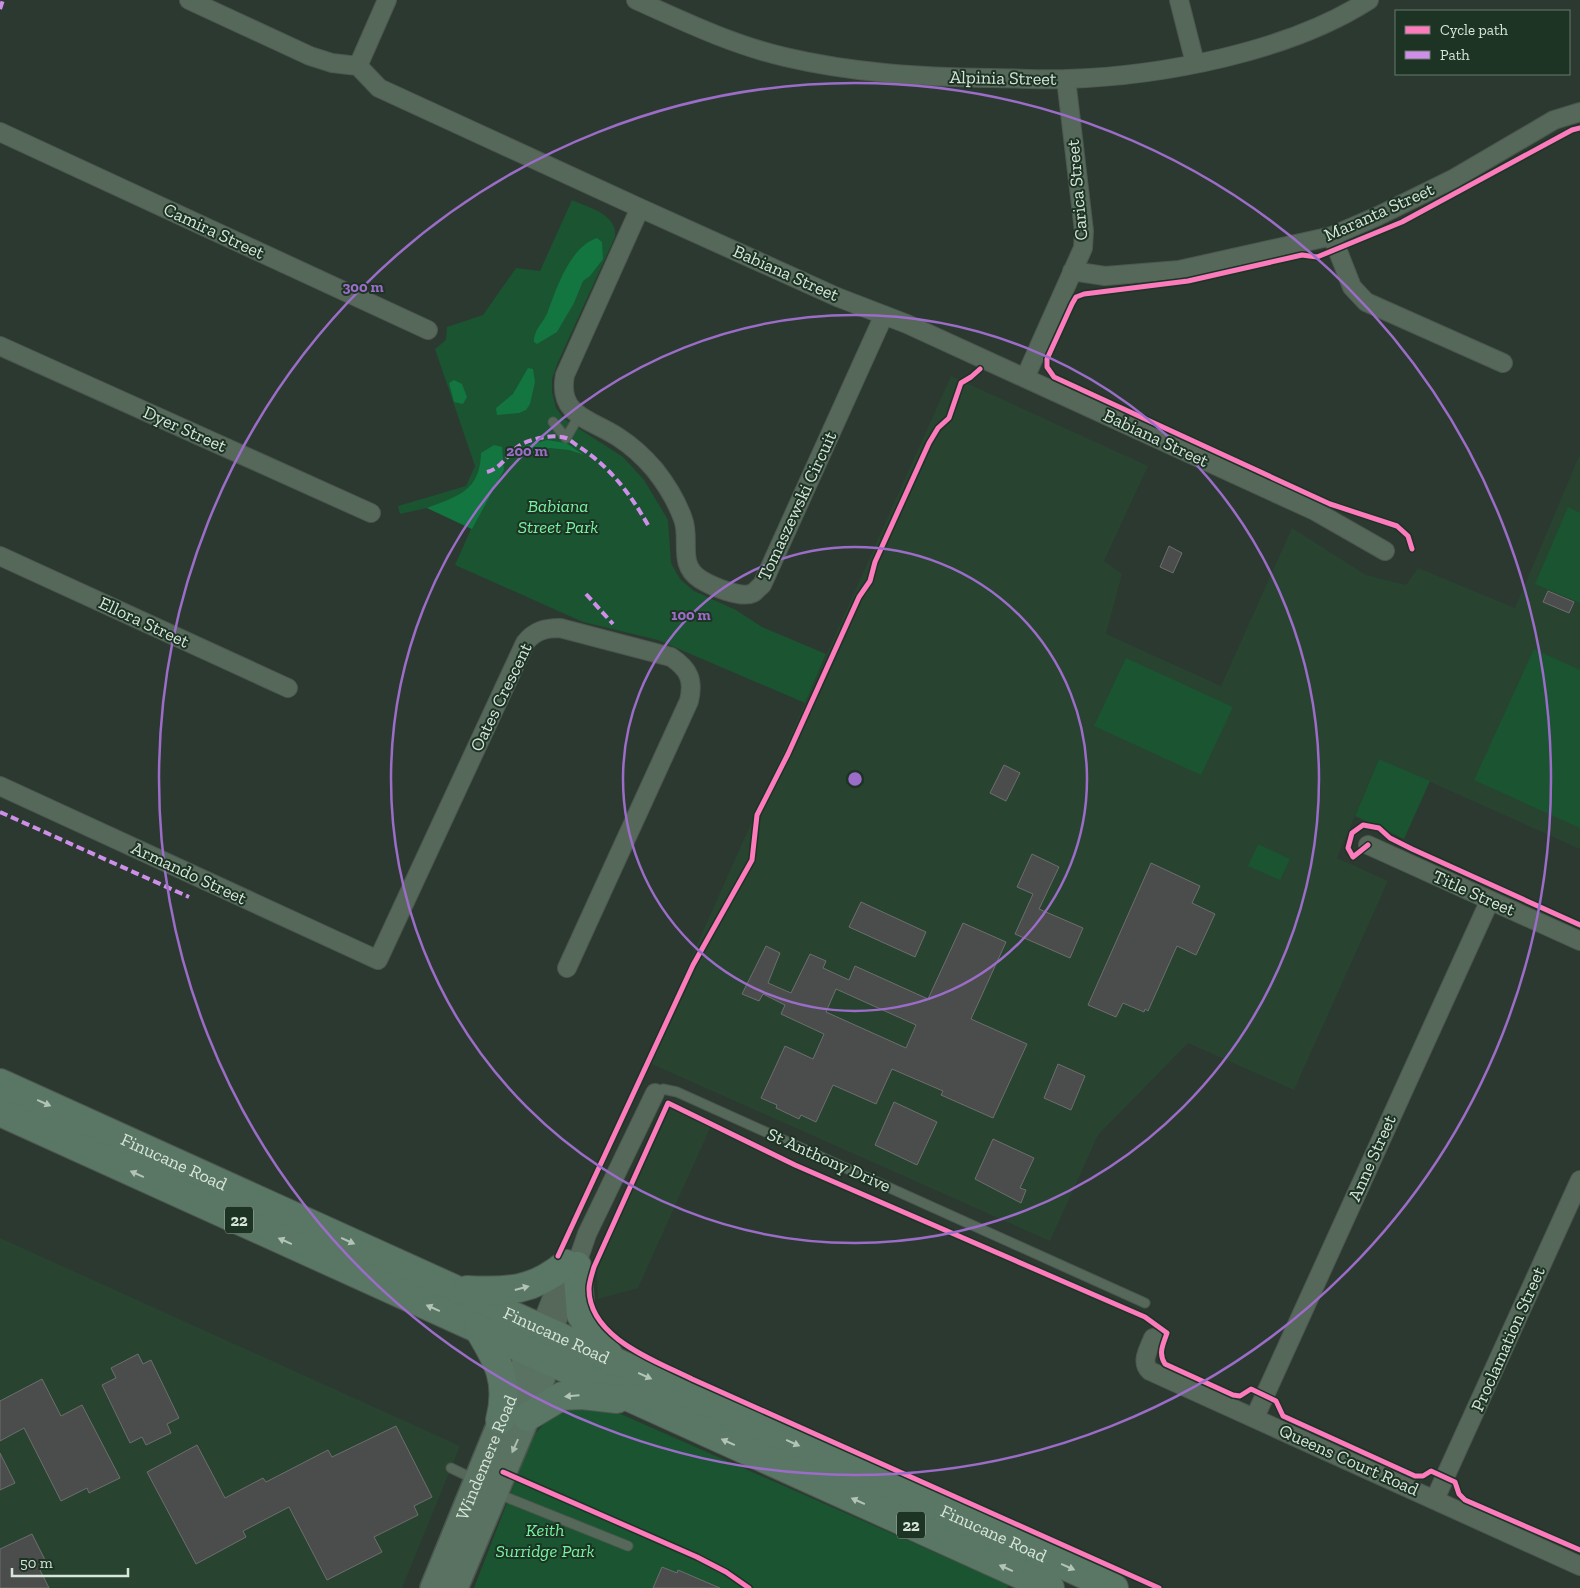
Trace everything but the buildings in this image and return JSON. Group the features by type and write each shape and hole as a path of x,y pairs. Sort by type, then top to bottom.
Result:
{"highway":[{"name":"Finucane Road","path":"0,1083 456,1289 638,1401 1050,1588"},
{"name":"Finucane Road","path":"0,1112 478,1328 613,1361 1114,1588"},
{"path":"456,1289 512,1290 541,1282 572,1265 581,1315 613,1361"},
{"path":"478,1328 498,1361 505,1394 500,1420"},
{"path":"527,1418 562,1396 582,1395 638,1401"}],"main road":[{"name":"Windemere Road","path":"433,1588 486,1486 527,1418 542,1343"},
{"name":"Windemere Road","path":"454,1588 486,1486 500,1420 542,1343"}],"street":[{"path":"188,0 310,56 332,63 358,66 387,0"},
{"name":"Alpinia Street","path":"636,0 713,34 784,57 845,69 912,77 1066,79 1143,72 1195,63 1307,31 1347,14 1369,0"},
{"path":"1179,0 1195,63"},
{"name":"Babiana Street","path":"358,66 380,88 836,297 884,314 1315,511 1385,551"},
{"name":"Carica Street","path":"1025,378 1083,248 1084,231 1066,79"},
{"name":"Maranta Street","path":"1072,271 1106,276 1179,270 1332,236 1378,216 1454,178 1554,120 1580,112"},
{"name":"Camira Street","path":"0,132 428,330"},
{"name":"Tomaszewski Circuit","path":"640,208 565,375 563,386 565,398 570,408 579,416 617,436 638,451 656,471 673,497 684,521 685,559 690,570 700,579 732,593 743,595 753,593 762,585 884,314"},
{"path":"1332,236 1352,287 1366,302 1503,363"},
{"name":"Dyer Street","path":"0,346 371,513"},
{"name":"Ellora Street","path":"0,556 288,688"},
{"name":"Oates Crescent","path":"378,960 525,643 531,635 539,631 560,628 671,657 683,665 690,676 692,689 689,701 567,968"},
{"name":"Armando Street","path":"0,786 378,960"},
{"name":"Title Street","path":"1368,845 1580,941"},
{"name":"Anne Street","path":"1254,1417 1490,900"},
{"name":"St Anthony Drive","path":"542,1343 572,1265 655,1092"},
{"name":"Proclamation Street","path":"1435,1499 1580,1180"},
{"name":"Queens Court Road","path":"1153,1338 1145,1360 1146,1367 1150,1371 1580,1566"}],"lane":[{"path":"553,422 566,438 579,416"},
{"name":"St Anthony Drive","path":"655,1092 663,1089 677,1092 1145,1303"},
{"path":"452,1468 486,1486 628,1546"}],"shaded area":[{"path":"951,376 1148,466 1104,561 1122,574 1106,634 1221,686 1292,528 1366,575 1406,585 1418,568 1515,608 1580,454 1580,849 1379,759 1337,858 1388,881 1294,1090 1188,1043 1098,1135 1050,1241 645,1061"},
{"path":"670,1108 711,1126 638,1288 598,1299 597,1268"},
{"path":"0,1238 460,1446 402,1588 0,1588"}],"green space":[{"name":"Babiana Street Park","path":"572,200 594,209 607,217 615,229 615,237 552,379 552,392 556,408 564,419 623,457 644,480 668,520 671,563 680,579 694,591 736,610 762,627 826,654 805,703 658,640 583,622 455,565 471,529 427,508 400,514 398,506 466,486 475,466 435,349 446,340 447,327 483,315 516,268 540,271"},
{"path":"597,238 602,242 603,259 590,276 583,281 574,303 557,332 537,344 534,342 534,337 537,329 546,315 566,269 579,250"},
{"path":"528,368 533,369 535,382 530,404 526,410 519,413 497,415 496,408 513,394"},
{"path":"454,380 462,384 467,397 463,404 454,402 449,383"},
{"path":"547,440 566,443 584,455 569,450 550,448 527,455 519,451 518,448"},
{"path":"494,445 502,447 504,470 472,529 427,508 448,500 472,484 480,466 481,453"},
{"path":"1568,507 1580,513 1580,603 1535,584"},
{"path":"1534,649 1580,670 1580,828 1474,780"},
{"path":"1126,658 1233,707 1201,775 1094,726"},
{"path":"1379,759 1430,781 1404,839 1355,816"},
{"path":"1258,844 1290,859 1280,880 1248,866"},
{"name":"Keith Surridge Park","path":"579,1407 607,1408 1009,1585 1007,1588 474,1588 532,1438 552,1417"}],"marked path":[{"path":"0,9 3,0"},
{"path":"487,472 493,470 524,443 545,437 556,436 566,438 600,463 618,481 648,525"},
{"path":"586,594 613,624"},
{"path":"0,812 189,897"}],"cycle path":[{"path":"1412,549 1408,536 1397,526 1330,504 1054,377 1047,367 1047,359 1076,297 1084,294 1188,281 1302,255 1317,257 1402,222 1572,130 1580,128"},
{"path":"558,1256 693,965 752,860 757,815 788,754 859,597 870,581 875,562 929,443 938,428 949,418 961,383 980,369"},
{"path":"1368,845 1353,857 1348,848 1352,833 1363,825 1379,828 1390,838 1412,849 1580,925"},
{"path":"1159,1588 692,1379 644,1356 612,1334 600,1321 592,1306 589,1289 590,1281 594,1267 668,1103 795,1165 1145,1317 1167,1333 1162,1353 1165,1364 1233,1395 1240,1396 1251,1389 1276,1401 1283,1416 1415,1476 1423,1476 1431,1471 1455,1482 1459,1494 1465,1500 1580,1550"},
{"path":"503,1472 697,1557 726,1572 749,1588"}]}
